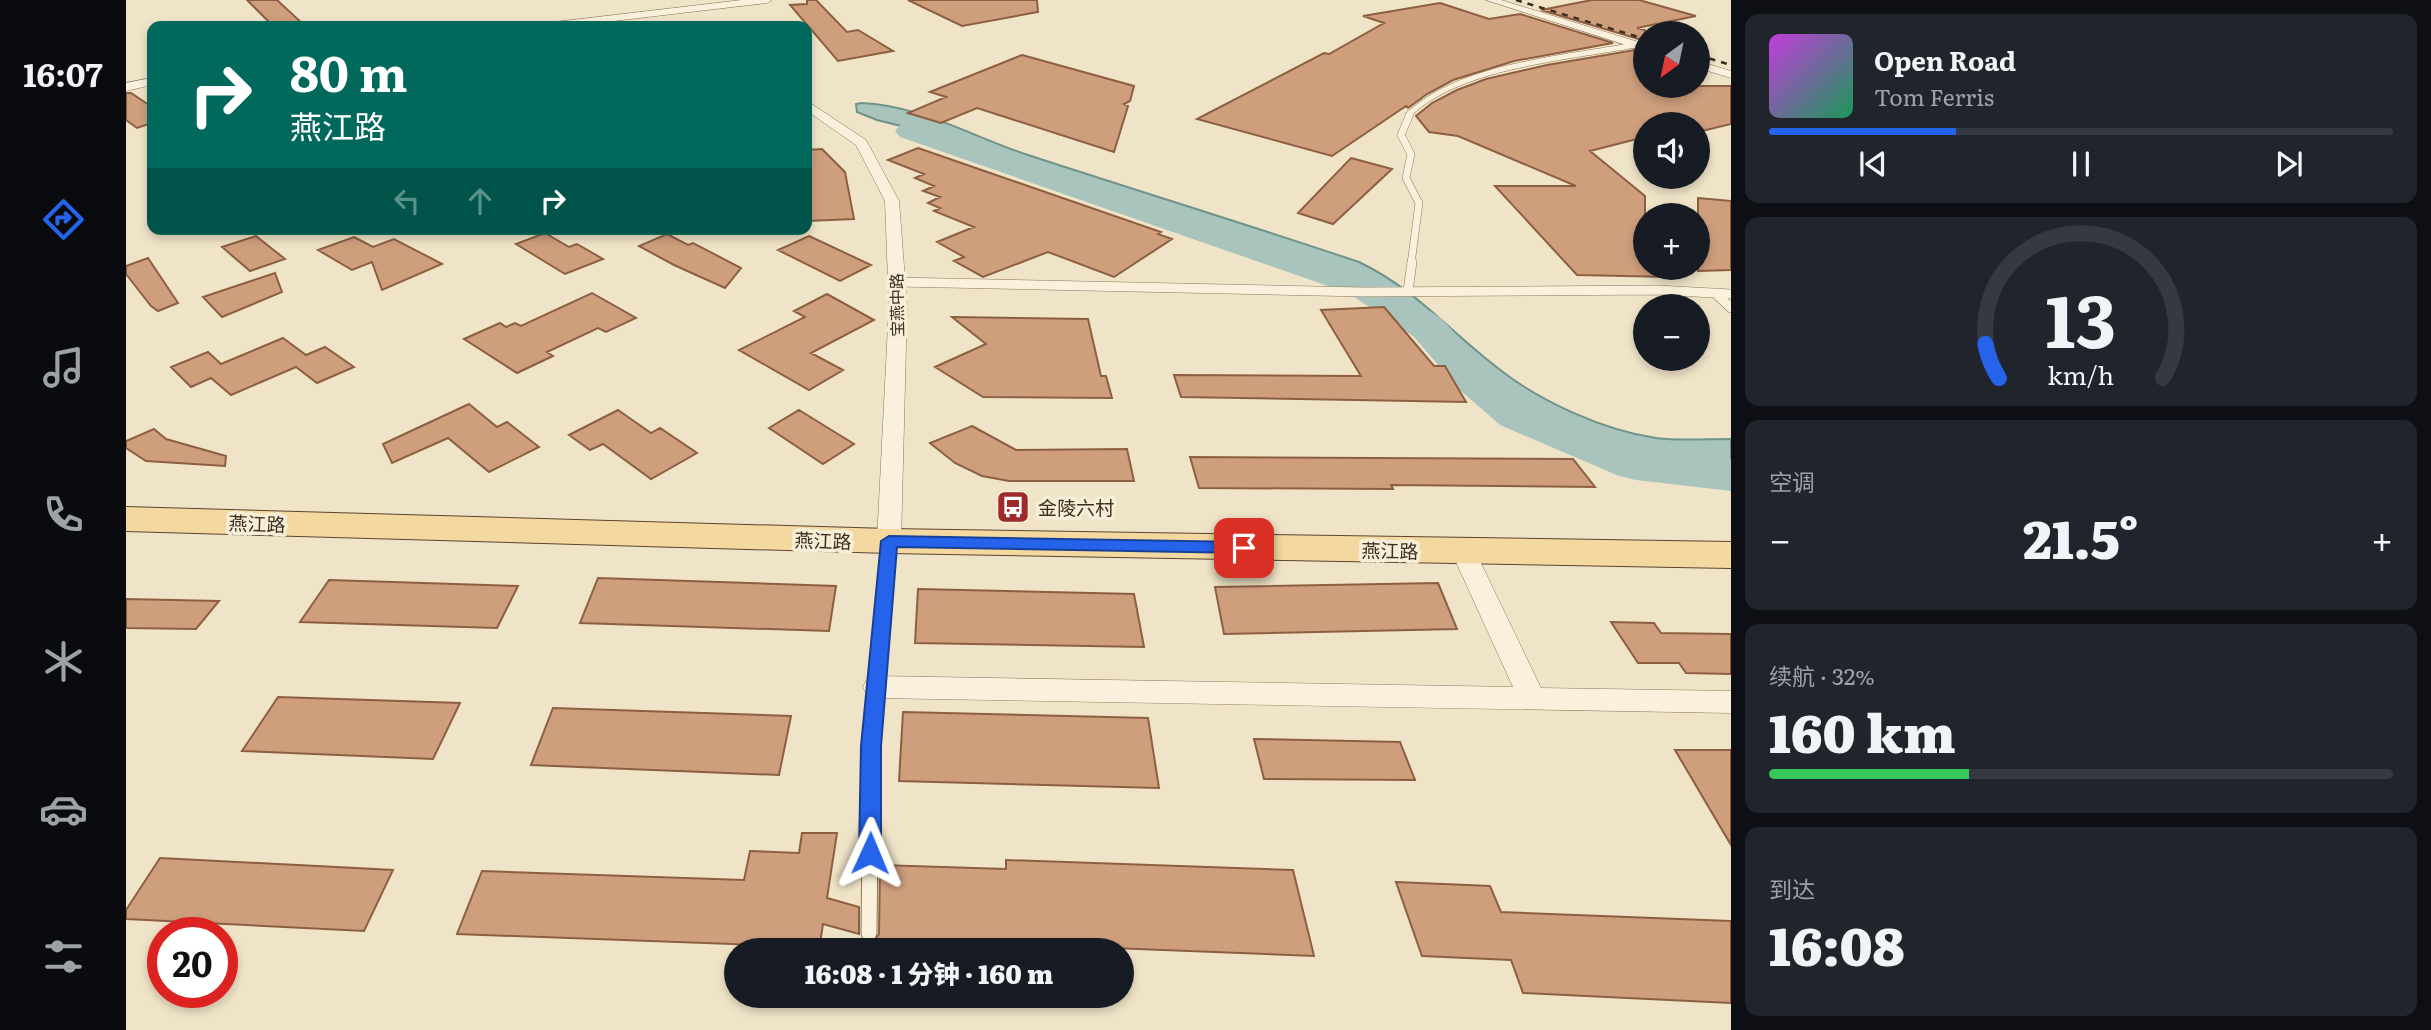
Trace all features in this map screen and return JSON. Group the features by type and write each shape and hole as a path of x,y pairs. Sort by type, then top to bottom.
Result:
{"main road":[{"path":"126,502 890,531 1731,536"},
{"name":"燕江路","path":"126,519 890,531 1463,551 1731,555"}],"street":[{"path":"649,0 674,19"},
{"path":"586,21 767,0"},
{"path":"1491,0 1633,44"},
{"path":"1710,68 1731,75"},
{"path":"126,87 147,83"},
{"name":"宝燕中路","path":"812,109 861,143 892,201 898,320 890,531"},
{"path":"1463,551 1532,698"},
{"path":"877,687 1731,702"}],"lane":[{"path":"1408,291 1419,203 1406,178 1411,153 1401,135 1408,115 1438,93 1478,78 1522,66 1633,47"},
{"path":"897,282 1363,292 1658,290 1731,293"},
{"path":"1716,293 1731,308"},
{"path":"869,933 871,746 890,531"}],"water":[{"path":"856,104 904,109 1007,148 1359,262 1416,298 1481,355 1534,393 1573,413 1636,434 1674,439 1731,439 1731,462 1648,455 1583,437 1534,413 1487,383 1443,349 1376,288 1350,273 1265,243 1179,219 943,139 877,120 857,112"}],"building":[{"path":"247,0 277,0 300,21 268,21"},
{"path":"807,0 816,0 847,32 858,30 893,51 838,61 812,31 812,21 804,21 790,5 807,4"},
{"path":"908,0 1037,0 1038,12 962,26"},
{"path":"1592,0 1639,0 1696,16 1671,21 1633,21 1633,37 1541,10"},
{"path":"1440,3 1489,19 1520,14 1613,43 1514,61 1453,80 1408,108 1406,106 1332,156 1197,119 1324,53 1329,54 1384,23 1363,16"},
{"path":"1633,50 1633,98 1710,98 1710,86 1731,86 1731,124 1710,129 1710,112 1633,112 1633,140 1590,151 1633,186 1633,189 1645,196 1645,203 1633,203 1633,276 1577,275 1495,186 1576,186 1458,136 1429,132 1416,116 1432,103 1457,90 1486,79"},
{"path":"1022,55 1134,86 1130,101 1124,104 1128,106 1114,152 977,108 941,123 908,113 946,97 930,92"},
{"path":"126,93 131,93 147,104 147,125 137,128 126,120"},
{"path":"918,148 1161,232 1158,234 1172,239 1114,277 1048,252 983,277 954,261 964,257 937,242 974,227 934,211 940,208 928,203 940,197 923,191 934,186 915,178 924,174 888,160"},
{"path":"822,149 845,172 854,219 812,221 812,150"},
{"path":"1351,158 1392,169 1333,224 1298,213"},
{"path":"1698,198 1731,201 1731,270 1710,271 1710,203 1698,203"},
{"path":"540,235 548,235 569,247 577,244 603,259 565,274 516,244"},
{"path":"669,235 688,245 693,243 741,268 725,288 639,246"},
{"path":"256,236 285,259 250,271 222,247"},
{"path":"809,236 871,265 840,281 778,250"},
{"path":"354,237 373,247 394,239 442,264 382,290 372,262 352,270 318,250"},
{"path":"148,258 178,303 158,311 126,274 126,266"},
{"path":"275,273 282,292 222,317 203,297"},
{"path":"592,293 636,318 606,332 598,328 547,352 553,356 517,373 464,339 500,323 506,327 515,323 521,326"},
{"path":"827,294 874,320 811,353 843,370 809,390 739,350 805,317 794,311"},
{"path":"1384,307 1434,366 1445,366 1466,402 1181,397 1174,375 1361,376 1321,310"},
{"path":"952,317 1088,319 1101,376 1106,376 1112,398 983,397 935,367 986,344"},
{"path":"283,338 306,355 325,347 354,367 317,383 296,367 231,395 211,378 191,387 171,367 208,352 221,364"},
{"path":"469,404 497,427 507,422 539,447 489,472 448,438 392,463 383,444"},
{"path":"618,410 651,433 660,428 697,453 651,479 603,444 590,450 569,435"},
{"path":"799,410 854,444 823,464 769,428"},
{"path":"972,426 1016,450 1127,449 1134,481 1009,481 982,476 955,463 930,443"},
{"path":"154,429 166,439 226,456 225,466 146,461 126,448 126,441"},
{"path":"1190,457 1573,459 1595,487 1391,485 1393,489 1199,488"},
{"path":"598,578 836,586 829,631 580,623"},
{"path":"329,580 518,586 497,628 300,622"},
{"path":"1438,583 1457,629 1224,634 1215,587"},
{"path":"918,589 1134,594 1144,647 915,643"},
{"path":"126,599 219,601 196,629 126,628"},
{"path":"1611,622 1654,623 1661,633 1731,634 1731,674 1686,673 1679,663 1638,663"},
{"path":"278,697 460,703 433,759 242,751"},
{"path":"553,708 791,716 779,775 531,765"},
{"path":"903,712 1148,718 1159,788 899,781"},
{"path":"1254,739 1400,742 1415,780 1264,779"},
{"path":"1675,750 1731,750 1731,845"},
{"path":"802,833 837,833 827,898 859,907 859,934 823,924 821,938 724,938 724,944 457,934 482,871 744,880 750,851 799,853"},
{"path":"160,858 393,870 364,931 238,925 238,917 126,919 126,910"},
{"path":"1006,860 1293,870 1314,956 1134,949 1134,938 876,938 879,934 880,865 1006,869"},
{"path":"1396,882 1490,886 1501,912 1731,921 1731,1003 1523,993 1511,960 1422,956"}],"waterway":[{"path":"910,131 1361,285 1427,327 1475,381 1516,415 1636,465 1731,475"}],"railway":[{"path":"1516,0 1633,35"},
{"path":"1710,59 1731,65"}],"place":[{"name":"金陵六村","path":"1013,507"}],"route":[{"path":"870,853 871,746 889,541 1244,548"}]}
